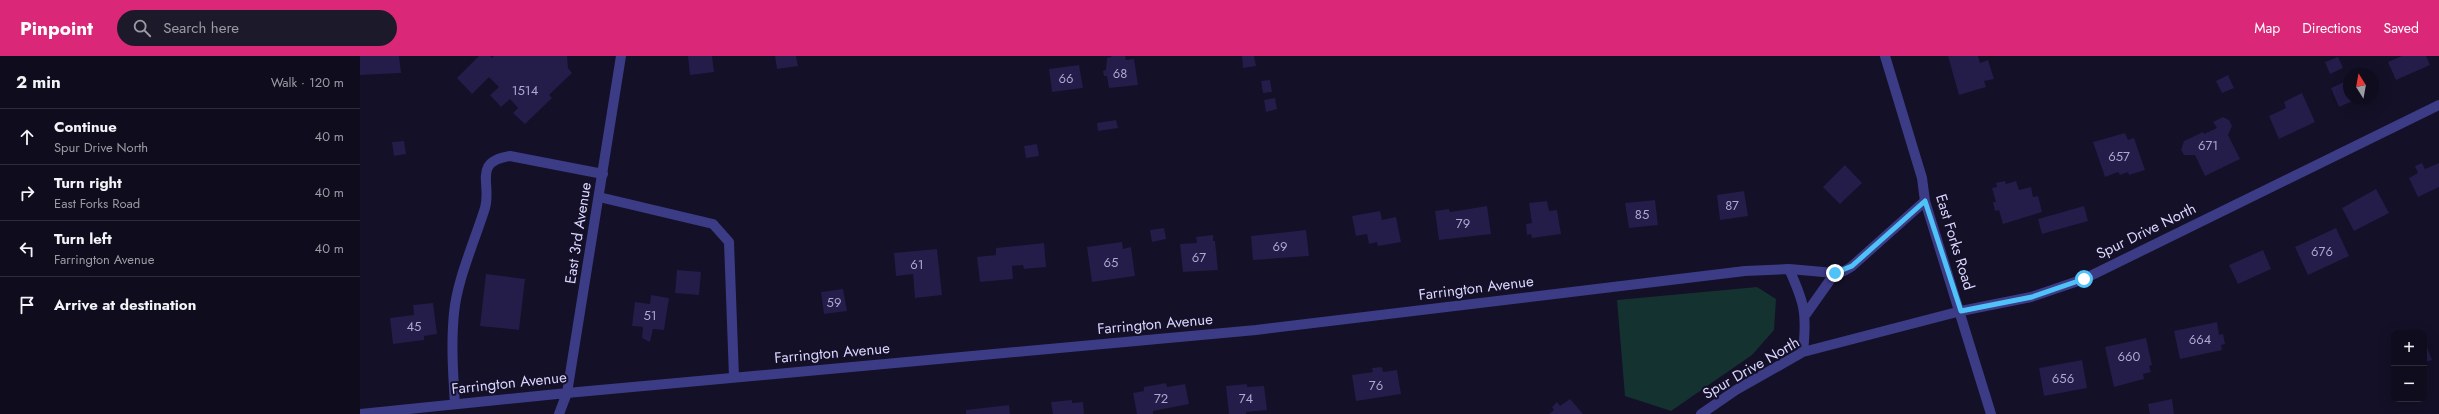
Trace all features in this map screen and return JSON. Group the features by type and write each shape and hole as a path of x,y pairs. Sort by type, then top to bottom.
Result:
{"street":[{"name":"East 3rd Avenue","path":"560,414 567,392 621,56"},
{"name":"East Forks Road","path":"1885,56 1922,178 1925,201 1961,311 1991,414"},
{"name":"Spur Drive North","path":"1701,414 1736,390 1803,352 1961,311 2032,297 2084,279 2439,105"},
{"path":"455,404 453,374 454,312 467,262 486,205 485,176 489,165 498,158 510,156 603,174"},
{"path":"599,197 713,224 729,242 734,377"},
{"name":"Farrington Avenue","path":"360,414 567,392 1256,330 1745,271 1789,269 1835,273 1852,266 1925,201"},
{"path":"1789,269 1802,298 1806,314 1803,352"},
{"path":"1806,314 1835,273"}],"green space":[{"path":"1757,287 1776,299 1774,330 1752,355 1671,411 1625,396 1617,300"}],"building":[{"path":"360,56 399,56 401,73 360,75"},
{"path":"479,56 490,56 492,58 494,56 567,56 568,68 572,73 549,95 552,98 525,124 513,113 518,108 510,99 501,107 490,95 499,87 489,77 472,94 457,78"},
{"path":"688,56 712,56 714,72 690,75"},
{"path":"775,56 796,56 798,66 777,69"},
{"path":"1113,56 1125,56 1126,60 1134,59 1138,85 1109,88 1107,76 1104,76 1103,71 1106,70 1107,58"},
{"path":"1242,56 1254,56 1256,66 1243,68"},
{"path":"1948,56 1978,56 1980,63 1988,60 1994,79 1984,81 1986,87 1959,95"},
{"path":"2402,56 2426,56 2430,65 2396,80 2388,62"},
{"path":"2338,57 2343,68 2330,74 2325,62"},
{"path":"1079,65 1083,88 1052,92 1049,69"},
{"path":"2228,75 2234,88 2222,93 2216,81"},
{"path":"1270,80 1272,92 1263,93 1261,81"},
{"path":"2343,83 2343,104 2346,104 2339,107 2331,88"},
{"path":"2302,93 2315,122 2279,139 2269,116 2286,108 2284,102"},
{"path":"1275,98 1277,109 1266,112 1264,100"},
{"path":"2223,117 2229,120 2232,126 2228,135 2240,159 2205,176 2195,155 2184,155 2181,150 2184,141 2203,132 2204,134 2217,128 2213,122"},
{"path":"1116,120 1118,128 1098,131 1097,123"},
{"path":"2125,133 2128,140 2134,138 2145,170 2129,175 2128,172 2120,175 2118,172 2105,177 2093,142"},
{"path":"404,141 406,154 394,156 392,142"},
{"path":"1037,144 1039,156 1026,158 1024,146"},
{"path":"2422,163 2425,169 2439,163 2439,187 2418,197 2409,178 2418,173 2415,166"},
{"path":"1845,165 1862,183 1840,204 1823,187"},
{"path":"2005,181 2006,184 2016,181 2019,190 2031,187 2033,197 2038,196 2042,212 2003,224 1999,210 1995,211 1993,202 1996,202 1992,188 1997,187 1996,183"},
{"path":"2376,189 2389,213 2354,231 2342,208"},
{"path":"1744,191 1748,216 1720,220 1717,195"},
{"path":"1655,200 1658,225 1629,228 1625,203"},
{"path":"1547,201 1549,211 1557,210 1561,234 1532,238 1531,234 1527,235 1526,224 1532,223 1529,203"},
{"path":"1487,206 1491,234 1439,240 1435,211 1449,209 1450,212"},
{"path":"2084,206 2088,221 2042,234 2038,219"},
{"path":"1380,211 1382,220 1396,217 1401,242 1378,246 1377,242 1369,244 1367,234 1356,236 1352,216"},
{"path":"1164,228 1166,239 1152,242 1150,230"},
{"path":"2336,228 2349,256 2308,275 2295,247"},
{"path":"1306,230 1309,256 1253,260 1251,236"},
{"path":"1213,235 1218,270 1183,272 1180,244 1197,243 1196,237"},
{"path":"1122,242 1123,249 1131,247 1135,276 1092,282 1087,247"},
{"path":"1044,243 1046,267 1024,269 1023,265 1012,266 1013,279 980,282 977,257 996,255 996,248"},
{"path":"937,249 942,295 915,298 913,274 896,276 894,253"},
{"path":"2263,250 2271,269 2238,284 2229,265"},
{"path":"677,270 701,272 699,295 675,293"},
{"path":"486,274 525,279 519,330 480,326"},
{"path":"843,289 847,311 824,314 821,292"},
{"path":"651,295 669,298 664,330 653,329 650,342 642,338 643,327 632,326 635,302 650,304"},
{"path":"433,303 437,334 424,336 424,340 393,344 390,318 414,315 413,305"},
{"path":"2217,322 2219,335 2223,334 2225,344 2221,345 2222,350 2180,359 2174,331"},
{"path":"2146,338 2152,365 2149,366 2151,372 2143,374 2144,379 2114,387 2105,347"},
{"path":"2427,348 2432,360 2427,361"},
{"path":"2082,360 2087,388 2044,396 2039,368"},
{"path":"1382,367 1383,372 1397,370 1401,394 1356,401 1352,375 1373,372 1372,368"},
{"path":"1166,383 1167,387 1185,384 1189,404 1153,411 1153,414 1137,414 1133,393 1144,391 1144,387"},
{"path":"1247,384 1247,387 1264,386 1267,410 1246,412 1246,414 1229,414 1226,386"},
{"path":"1570,399 1583,414 1549,414 1554,410 1552,407 1557,402 1560,406"},
{"path":"2172,399 2174,414 2150,414 2148,404"},
{"path":"1072,400 1072,403 1083,402 1084,414 1053,414 1051,402"},
{"path":"1009,405 1010,414 966,414 966,410"}],"route":[{"path":"1835,273 1844,271 1852,266 1925,201 1961,311 2032,297 2084,279"}]}
